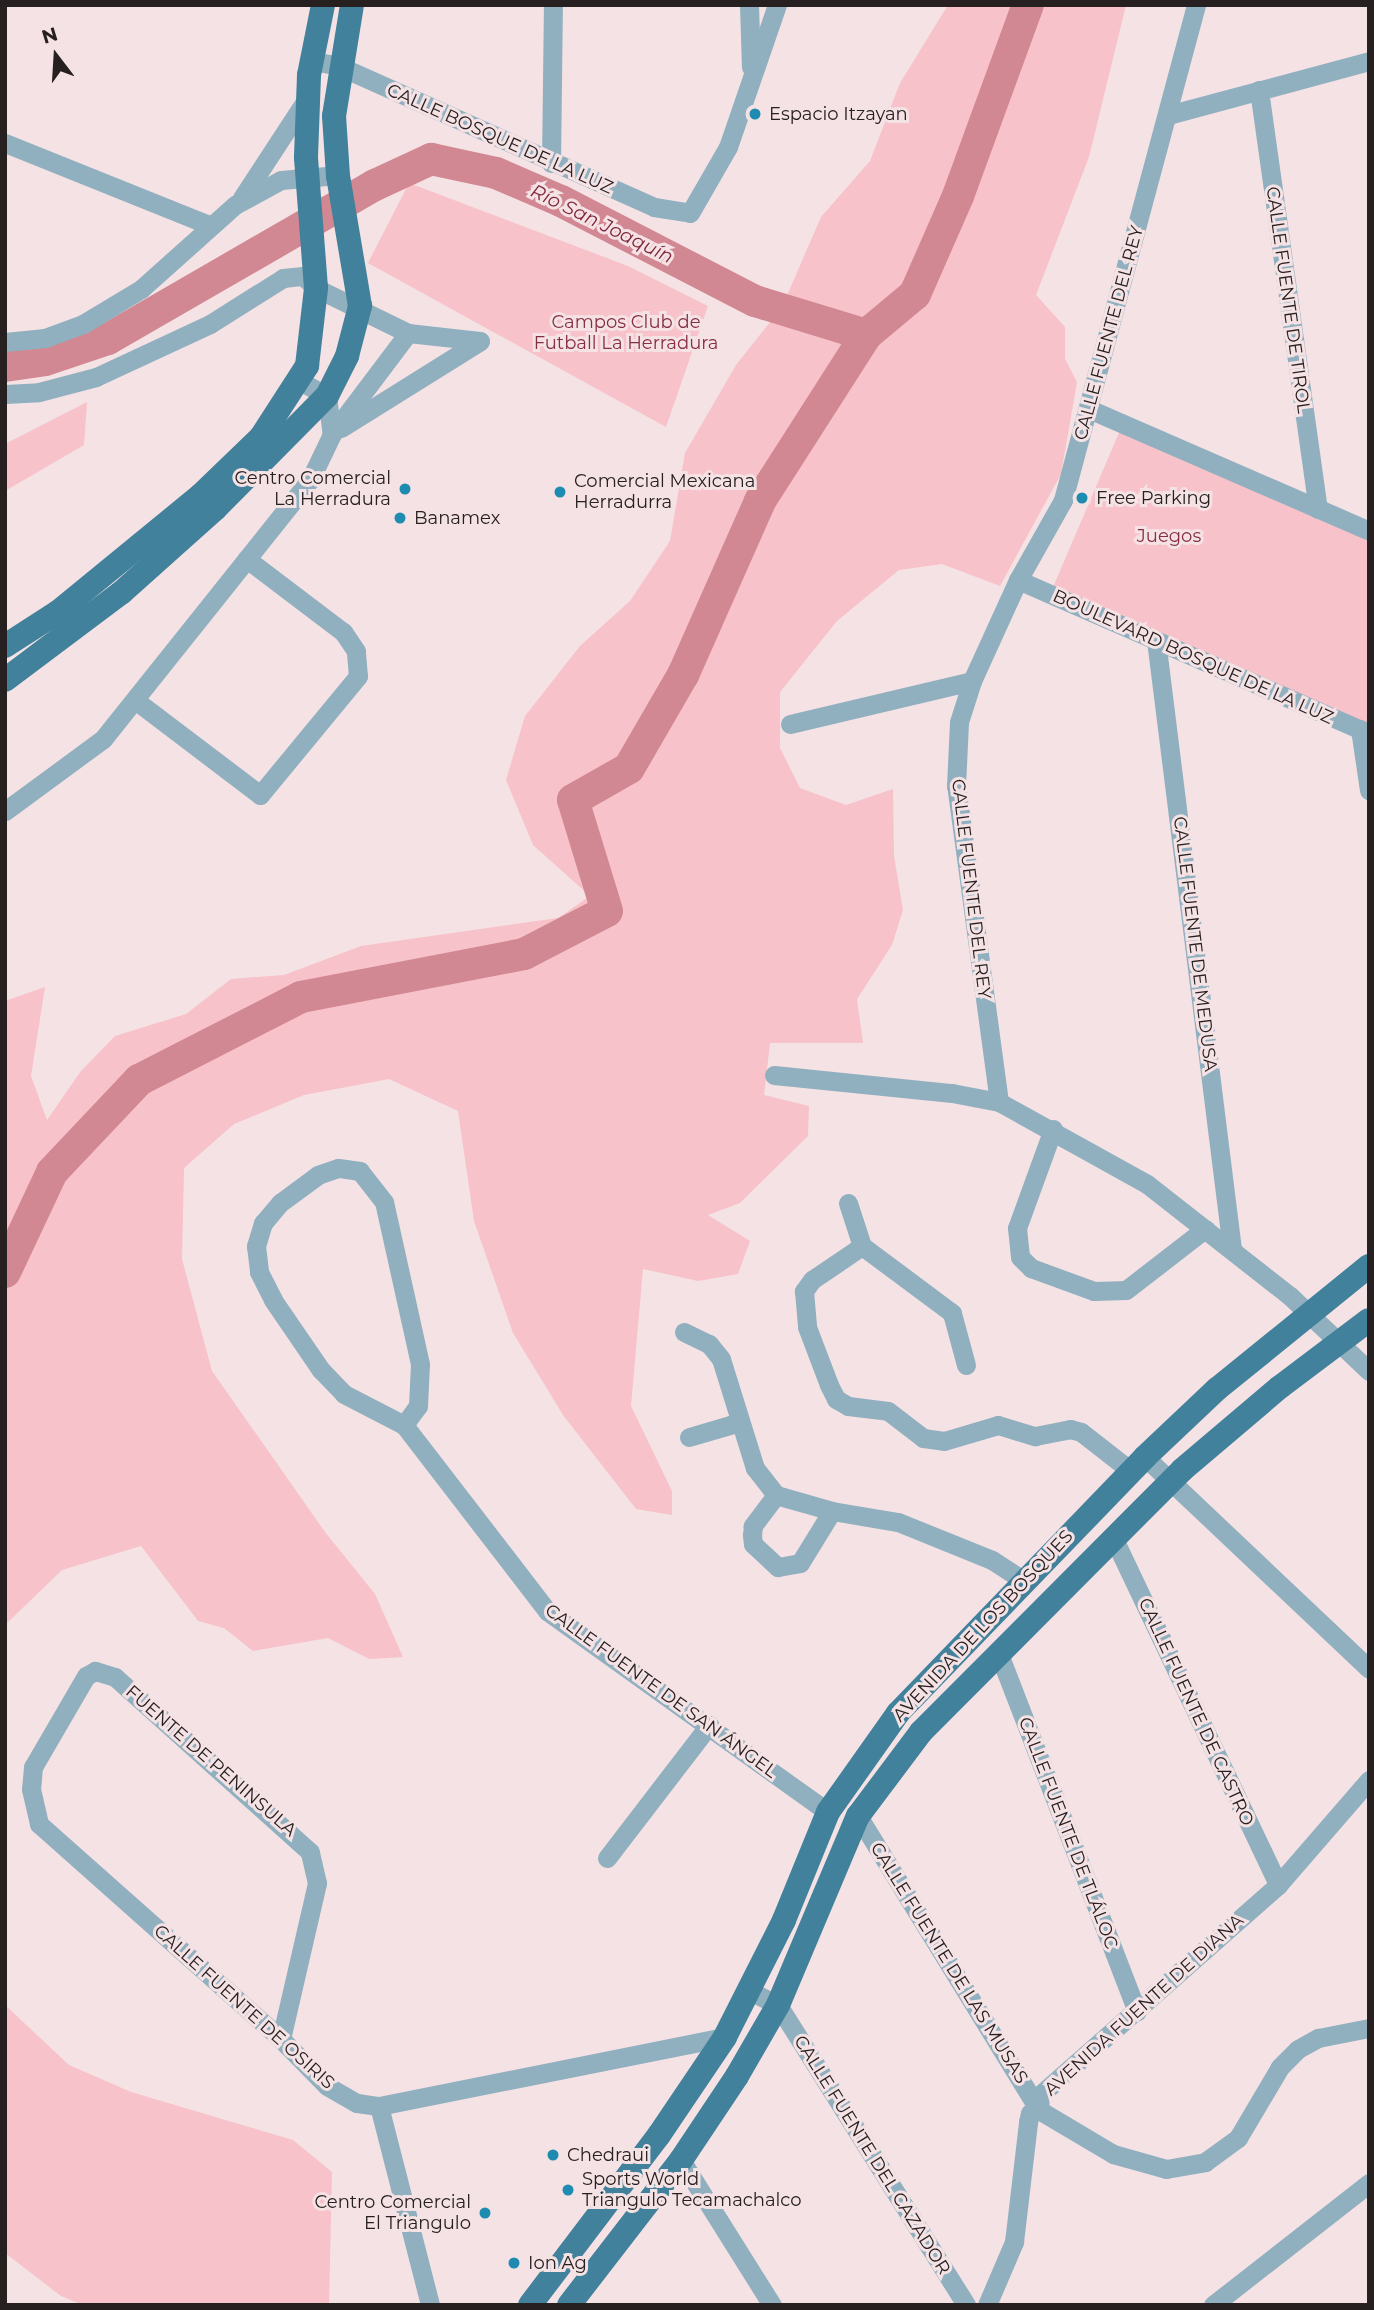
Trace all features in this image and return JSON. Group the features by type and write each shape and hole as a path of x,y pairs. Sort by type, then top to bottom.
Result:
{"main road":[{"path":"5,646 58,612 201,495 261,437 307,366 316,288 308,177 308,96 323,5"},
{"path":"5,680 140,576 215,509 327,396 347,356 360,306 338,175 334,116 339,66 352,5"},
{"name":"AVENIDA DE LOS BOSQUES","path":"530,2305 659,2135 725,2037 750,1991 828,1812 898,1713 1138,1464 1307,1313 1369,1266"},
{"name":"AVENIDA DE LOS BOSQUES","path":"576,2302 681,2160 778,2005 858,1816 920,1732 1172,1480 1369,1320"}],"street":[{"path":"551,163 553,5"},
{"path":"749,5 751,80"},
{"path":"751,80 777,5"},
{"name":"CALLE FUENTE DEL REY","path":"999,1102 956,786 959,722 972,681 1018,580 1063,500 1196,5"},
{"name":"CALLE BOSQUE DE LA LUZ","path":"312,61 339,66 653,207 690,212 727,147 751,80"},
{"path":"1168,115 1369,61"},
{"name":"CALLE FUENTE DE TIROL","path":"1259,90 1318,509"},
{"path":"235,205 308,96"},
{"path":"5,143 211,226"},
{"path":"5,342 45,338 83,324 141,289 235,205 281,180 338,175"},
{"path":"5,394 39,392 96,377 210,324 283,278 303,276 316,288 360,306 408,333 480,341 332,435"},
{"path":"5,811 103,739 310,480 332,435 408,333"},
{"path":"298,380 327,396 332,435"},
{"path":"1089,409 1369,531"},
{"path":"135,700 260,795 358,676 356,651 343,632 247,559"},
{"name":"BOULEVARD BOSQUE DE LA LUZ","path":"1018,580 1364,731"},
{"name":"CALLE FUENTE DE MEDUSA","path":"1156,640 1232,1248"},
{"path":"790,724 972,681"},
{"path":"1364,731 1369,790"},
{"path":"774,1075 999,1102 1053,1129 1147,1184 1232,1248 1369,1371"},
{"path":"1053,1129 1017,1228 1020,1257 1031,1268 1094,1291 1126,1290 1205,1228"},
{"name":"CALLE FUENTE DE SAN ÁNGEL","path":"404,1425 418,1406 420,1364 384,1202 359,1171 338,1168 318,1175 280,1203 263,1223 256,1246 259,1272 321,1370 344,1394 404,1425 547,1611 828,1812"},
{"path":"848,1203 862,1246 952,1313 966,1365"},
{"path":"862,1246 812,1280 803,1292 807,1327 836,1399 848,1406 888,1411 923,1438 944,1441 998,1425 1035,1436 1070,1429 1081,1432 1172,1480 1369,1669"},
{"path":"684,1332 709,1344 721,1359 754,1468 776,1496 832,1511 898,1522 992,1560 1024,1581"},
{"path":"689,1437 740,1422"},
{"path":"776,1496 753,1526 752,1535 753,1544 778,1567 800,1563 832,1511"},
{"name":"CALLE FUENTE DE CASTRO","path":"1114,1539 1278,1885"},
{"name":"CALLE FUENTE DE TLÁLOC","path":"999,1654 1137,2011"},
{"name":"FUENTE DE PENINSULA","path":"86,1676 95,1671 115,1676 310,1852 317,1883 281,2039"},
{"name":"CALLE FUENTE DE OSIRIS","path":"86,1676 33,1767 31,1789 39,1824 281,2039 327,2086 357,2103 379,2106 725,2037"},
{"path":"607,1858 709,1725"},
{"name":"AVENIDA FUENTE DE DIANA","path":"987,2305 1014,2242 1028,2122 1030,2113 1040,2110 1040,2095 1278,1885 1369,1780"},
{"name":"CALLE FUENTE DE LAS MUSAS","path":"858,1816 1040,2110"},
{"path":"750,1991 778,2005"},
{"name":"CALLE FUENTE DEL CAZADOR","path":"778,2005 966,2305"},
{"path":"1040,2110 1087,2142 1121,2157 1152,2168 1192,2167 1217,2156 1238,2138 1280,2067 1298,2049 1318,2038 1369,2028"},
{"path":"379,2106 430,2305"},
{"path":"681,2160 772,2305"},
{"path":"1213,2305 1369,2183"}],"green space":[{"path":"948,5 1126,5 1089,157 1036,295 1065,327 1065,359 1077,382 1061,474 1000,586 942,564 899,570 837,621 780,692 780,748 800,788 846,805 893,789 894,856 903,910 892,945 857,999 863,1043 770,1043 764,1095 809,1106 808,1136 740,1203 708,1215 750,1241 738,1274 698,1281 643,1269 631,1406 672,1491 672,1515 636,1509 563,1415 513,1333 474,1221 458,1111 389,1079 304,1095 234,1124 184,1168 182,1259 212,1371 325,1532 375,1594 403,1657 369,1659 328,1638 253,1651 224,1628 198,1621 141,1546 62,1570 5,1625 5,1001 45,987 31,1076 47,1120 81,1071 115,1036 186,1014 231,979 284,975 361,946 558,918 590,896 533,845 506,780 525,716 580,646 630,601 670,541 685,453 736,365 782,307 821,217 870,161 900,83"},
{"name":"Campos Club de Futball La Herradura","path":"409,183 628,266 708,306 666,427 368,263"},
{"path":"87,402 84,445 5,491 5,444"},
{"name":"Juegos","path":"1121,428 1369,536 1369,730 1051,592"},
{"path":"5,2005 69,2065 131,2092 293,2140 332,2172 329,2305 83,2305 61,2296 5,2253"}],"waterway":[{"path":"5,1272 52,1172 139,1080 301,997 524,954 607,911 573,800 629,768 683,675 760,501 866,335 915,294 958,196 1028,5"},
{"name":"Río San Joaquín","path":"5,366 45,360 108,339 375,185 431,159 496,173 561,201 755,301 866,335"}],"place":[{"name":"Espacio Itzayan","path":"755,114"},
{"name":"Centro Comercial La Herradura","path":"405,489"},
{"name":"Comercial Mexicana Herradurra","path":"560,492"},
{"name":"Free Parking","path":"1082,498"},
{"name":"Banamex","path":"400,518"},
{"name":"Chedraui","path":"553,2155"},
{"name":"Sports World Triangulo Tecamachalco","path":"568,2190"},
{"name":"Centro Comercial El Triangulo","path":"485,2213"},
{"name":"Ion Ag","path":"514,2263"}]}
